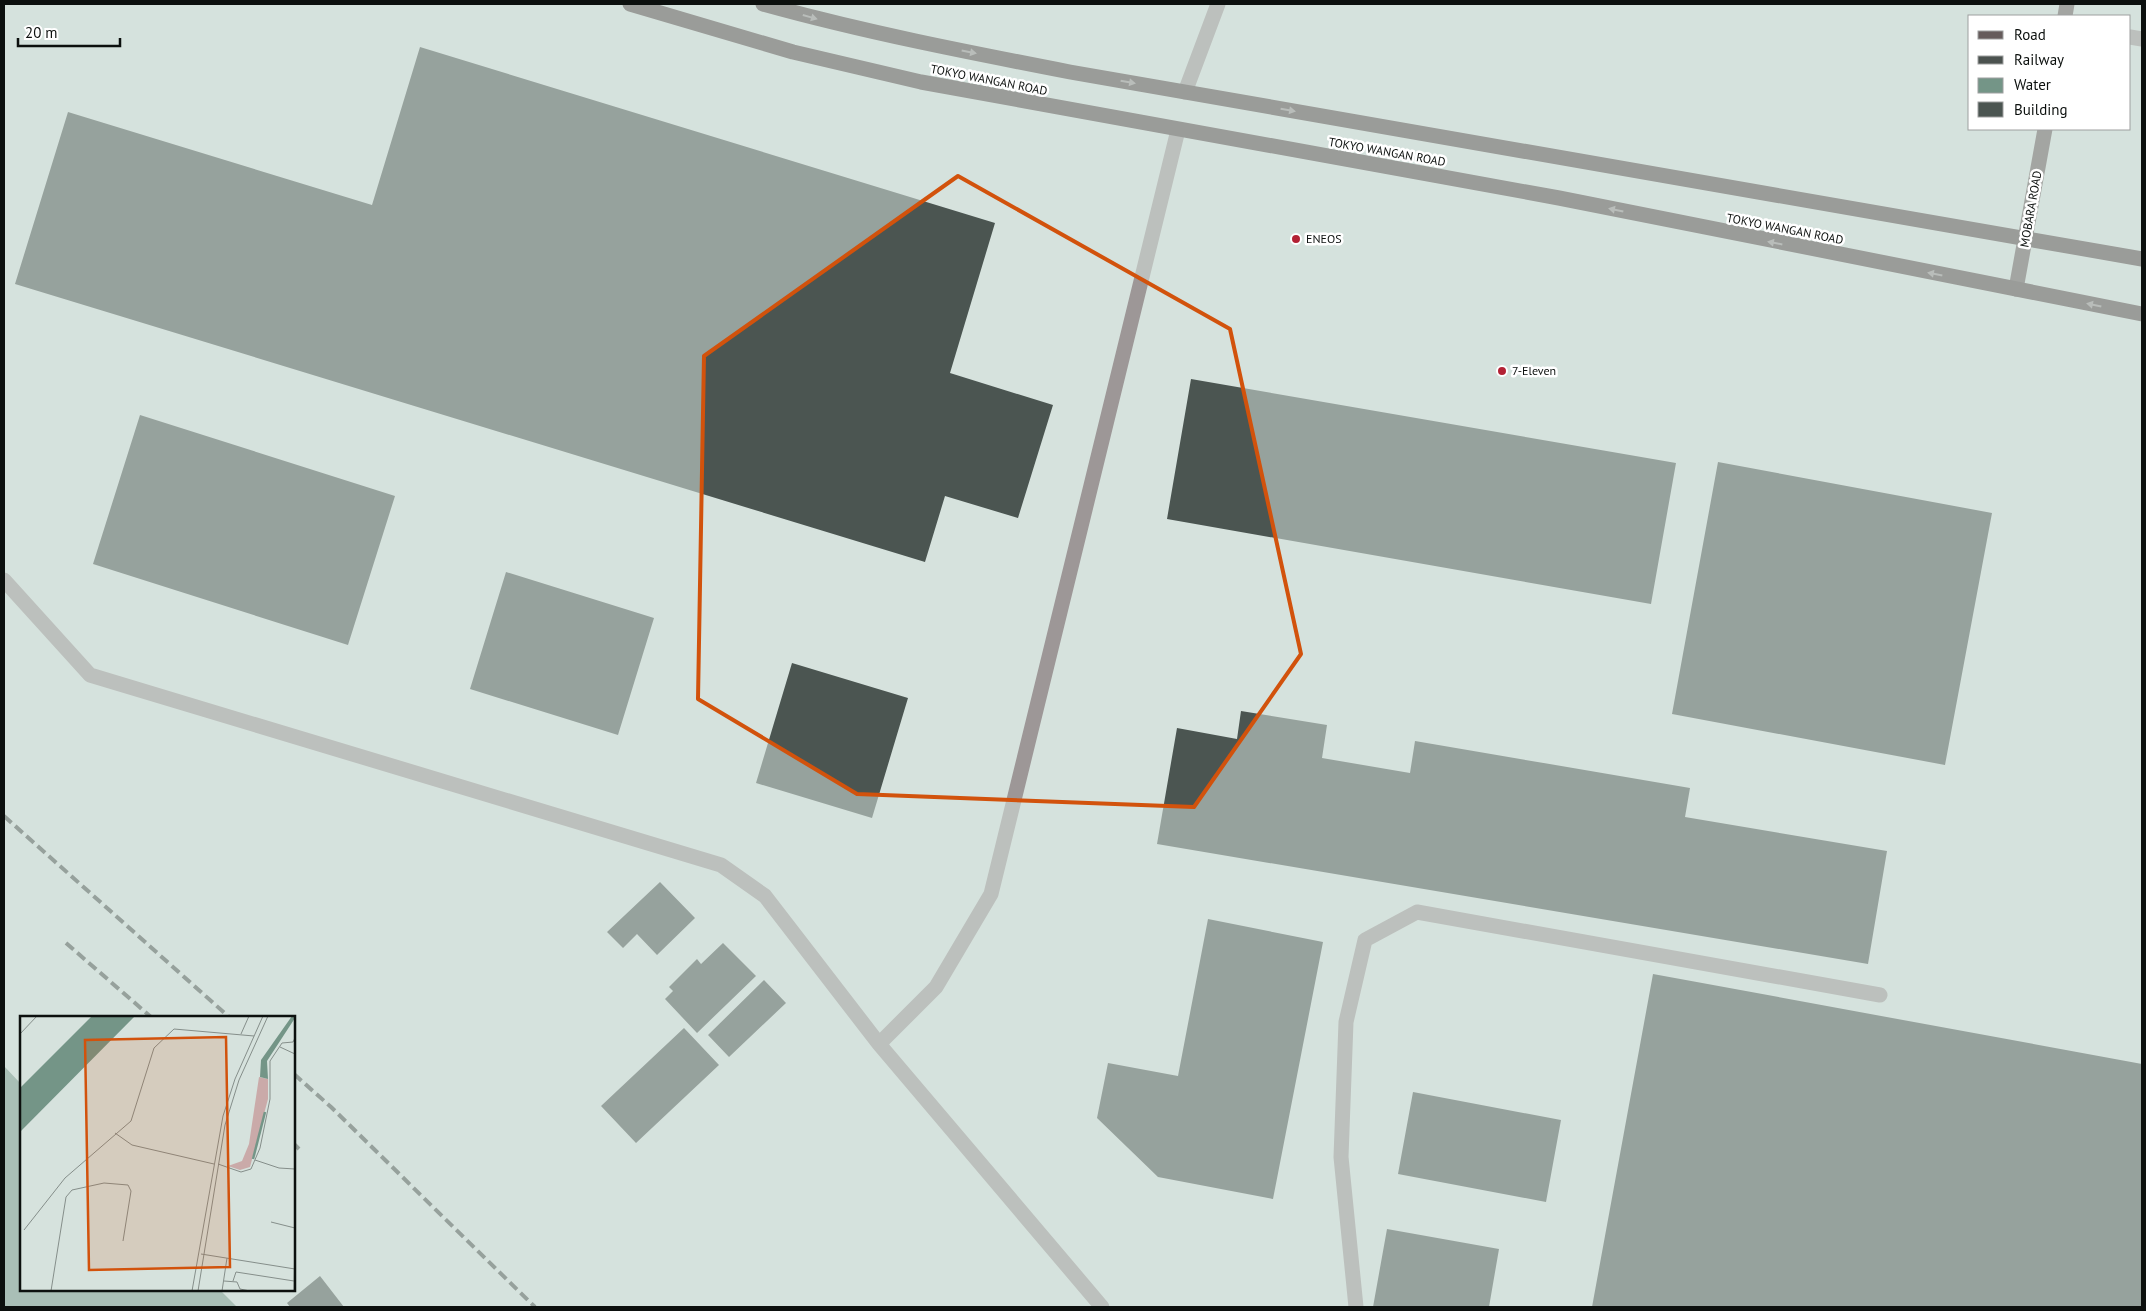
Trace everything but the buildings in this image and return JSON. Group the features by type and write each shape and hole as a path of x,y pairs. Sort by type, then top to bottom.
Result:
{"highway":[{"name":"TOKYO WANGAN ROAD","path":"630,4 793,52 921,82 1559,198 2142,314"},
{"name":"TOKYO WANGAN ROAD","path":"763,4 934,46 1185,92 2142,260"}],"main road":[{"name":"MOBARA ROAD","path":"2016,289 2045,130"}],"street":[{"path":"1185,92 1218,4"},
{"path":"880,1044 936,987 992,894 1178,130"},
{"path":"4,580 90,675 721,865 765,896 880,1044 1102,1307"},
{"path":"1356,1307 1341,1158 1346,1022 1365,940 1417,912 1880,995"}],"highlighted area":[{"path":"958,176 1230,329 1301,654 1194,807 857,794 698,699 704,356"}],"water":[{"path":"4,1066 20,1083 20,1291 221,1291 237,1307 4,1307"}],"railway":[{"path":"4,816 228,1016"},
{"path":"66,943 150,1016"},
{"path":"295,1075 331,1107 535,1307"},
{"path":"295,1145 299,1149"}],"place":[{"name":"ENEOS","path":"1296,239"},
{"name":"7-Eleven","path":"1502,371"}]}
